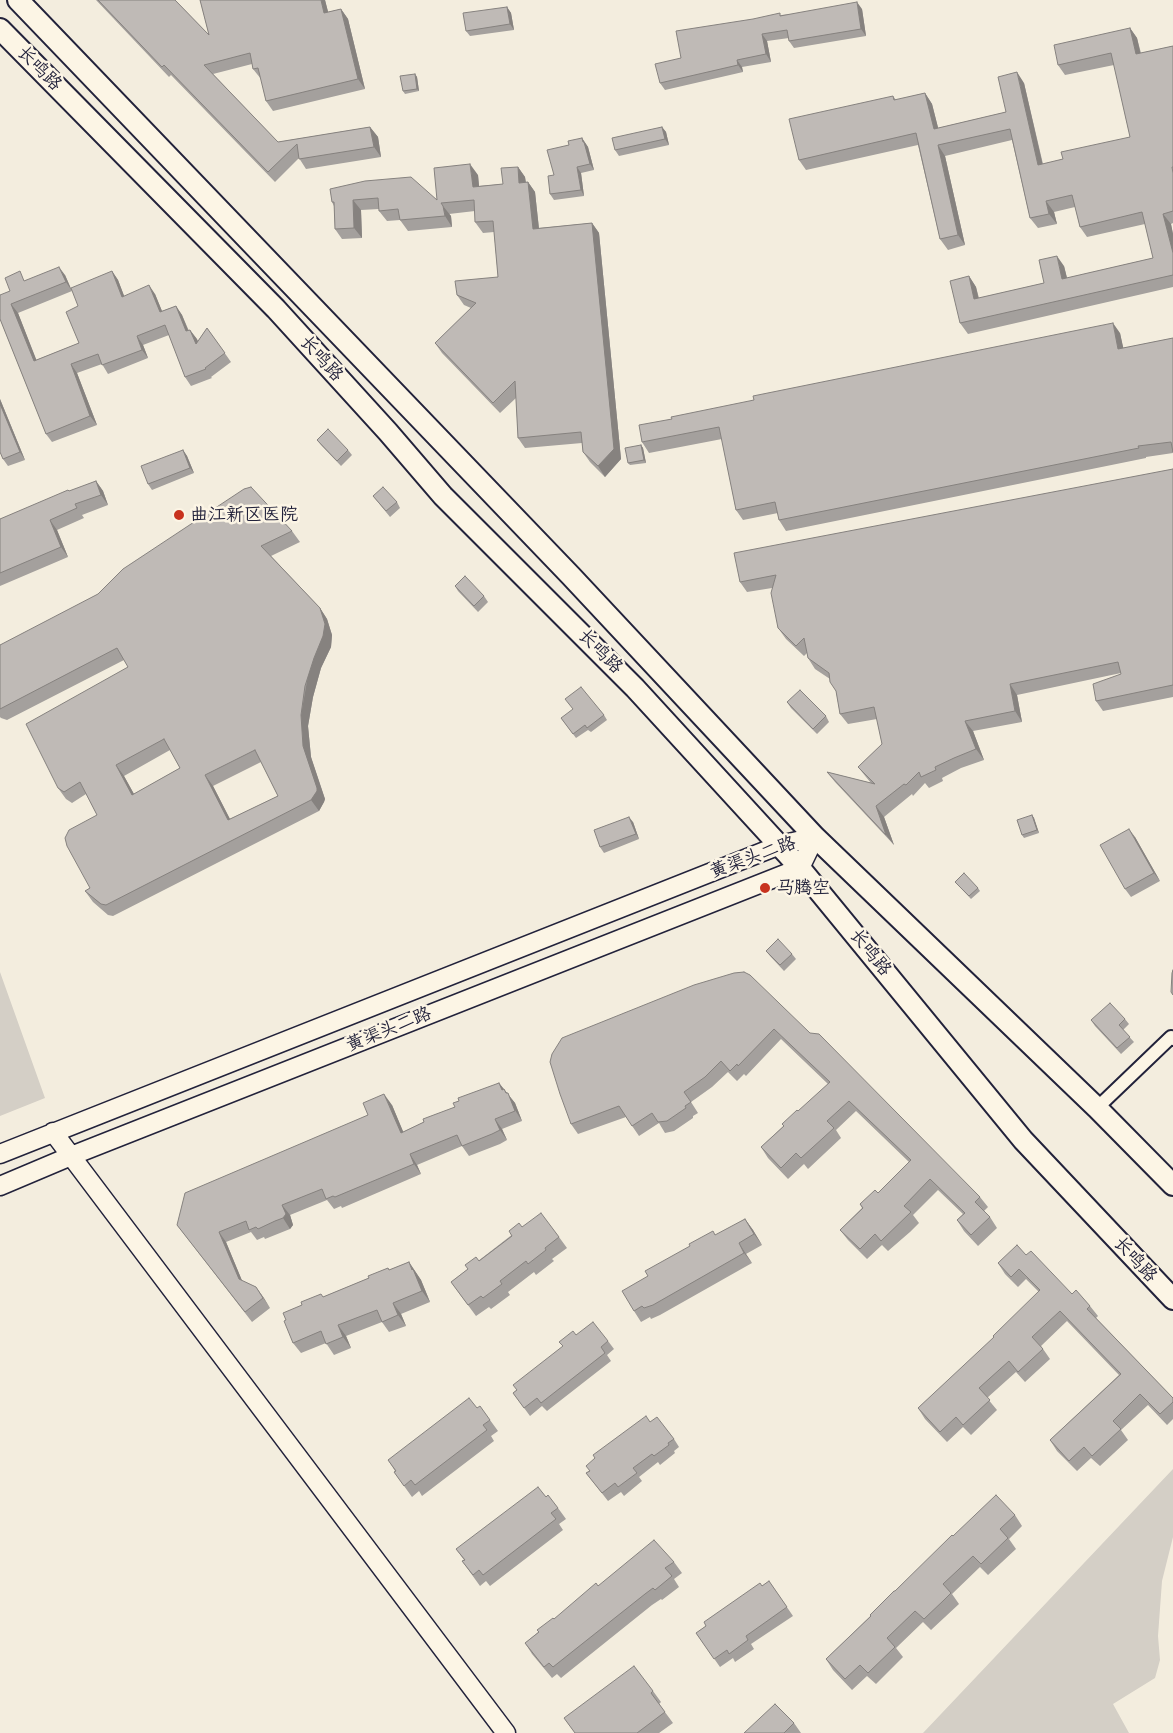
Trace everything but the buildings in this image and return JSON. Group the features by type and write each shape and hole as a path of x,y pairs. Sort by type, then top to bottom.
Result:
{"main road":[{"name":"长鸣路","path":"18,0 564,569 814,837 1097,1108 1173,1185"},
{"name":"长鸣路","path":"0,30 276,309 388,432 443,496 635,688 800,868 1023,1140 1173,1299"},
{"name":"黄渠头二路","path":"0,1154 780,845 814,837"},
{"name":"黄渠头二路","path":"0,1186 71,1156 800,868 814,837"},
{"path":"53,1132 506,1733"}],"street":[{"path":"1097,1108 1171,1037 1173,1040"}],"shaded area":[{"path":"0,972 45,1098 0,1116"},
{"path":"1173,1469 1173,1537 1162,1581 1158,1636 1160,1660 1155,1678 1113,1704 1129,1733 923,1733"}],"place":[{"name":"曲江新区医院","path":"179,515"},
{"name":"马腾空","path":"765,888"}]}
